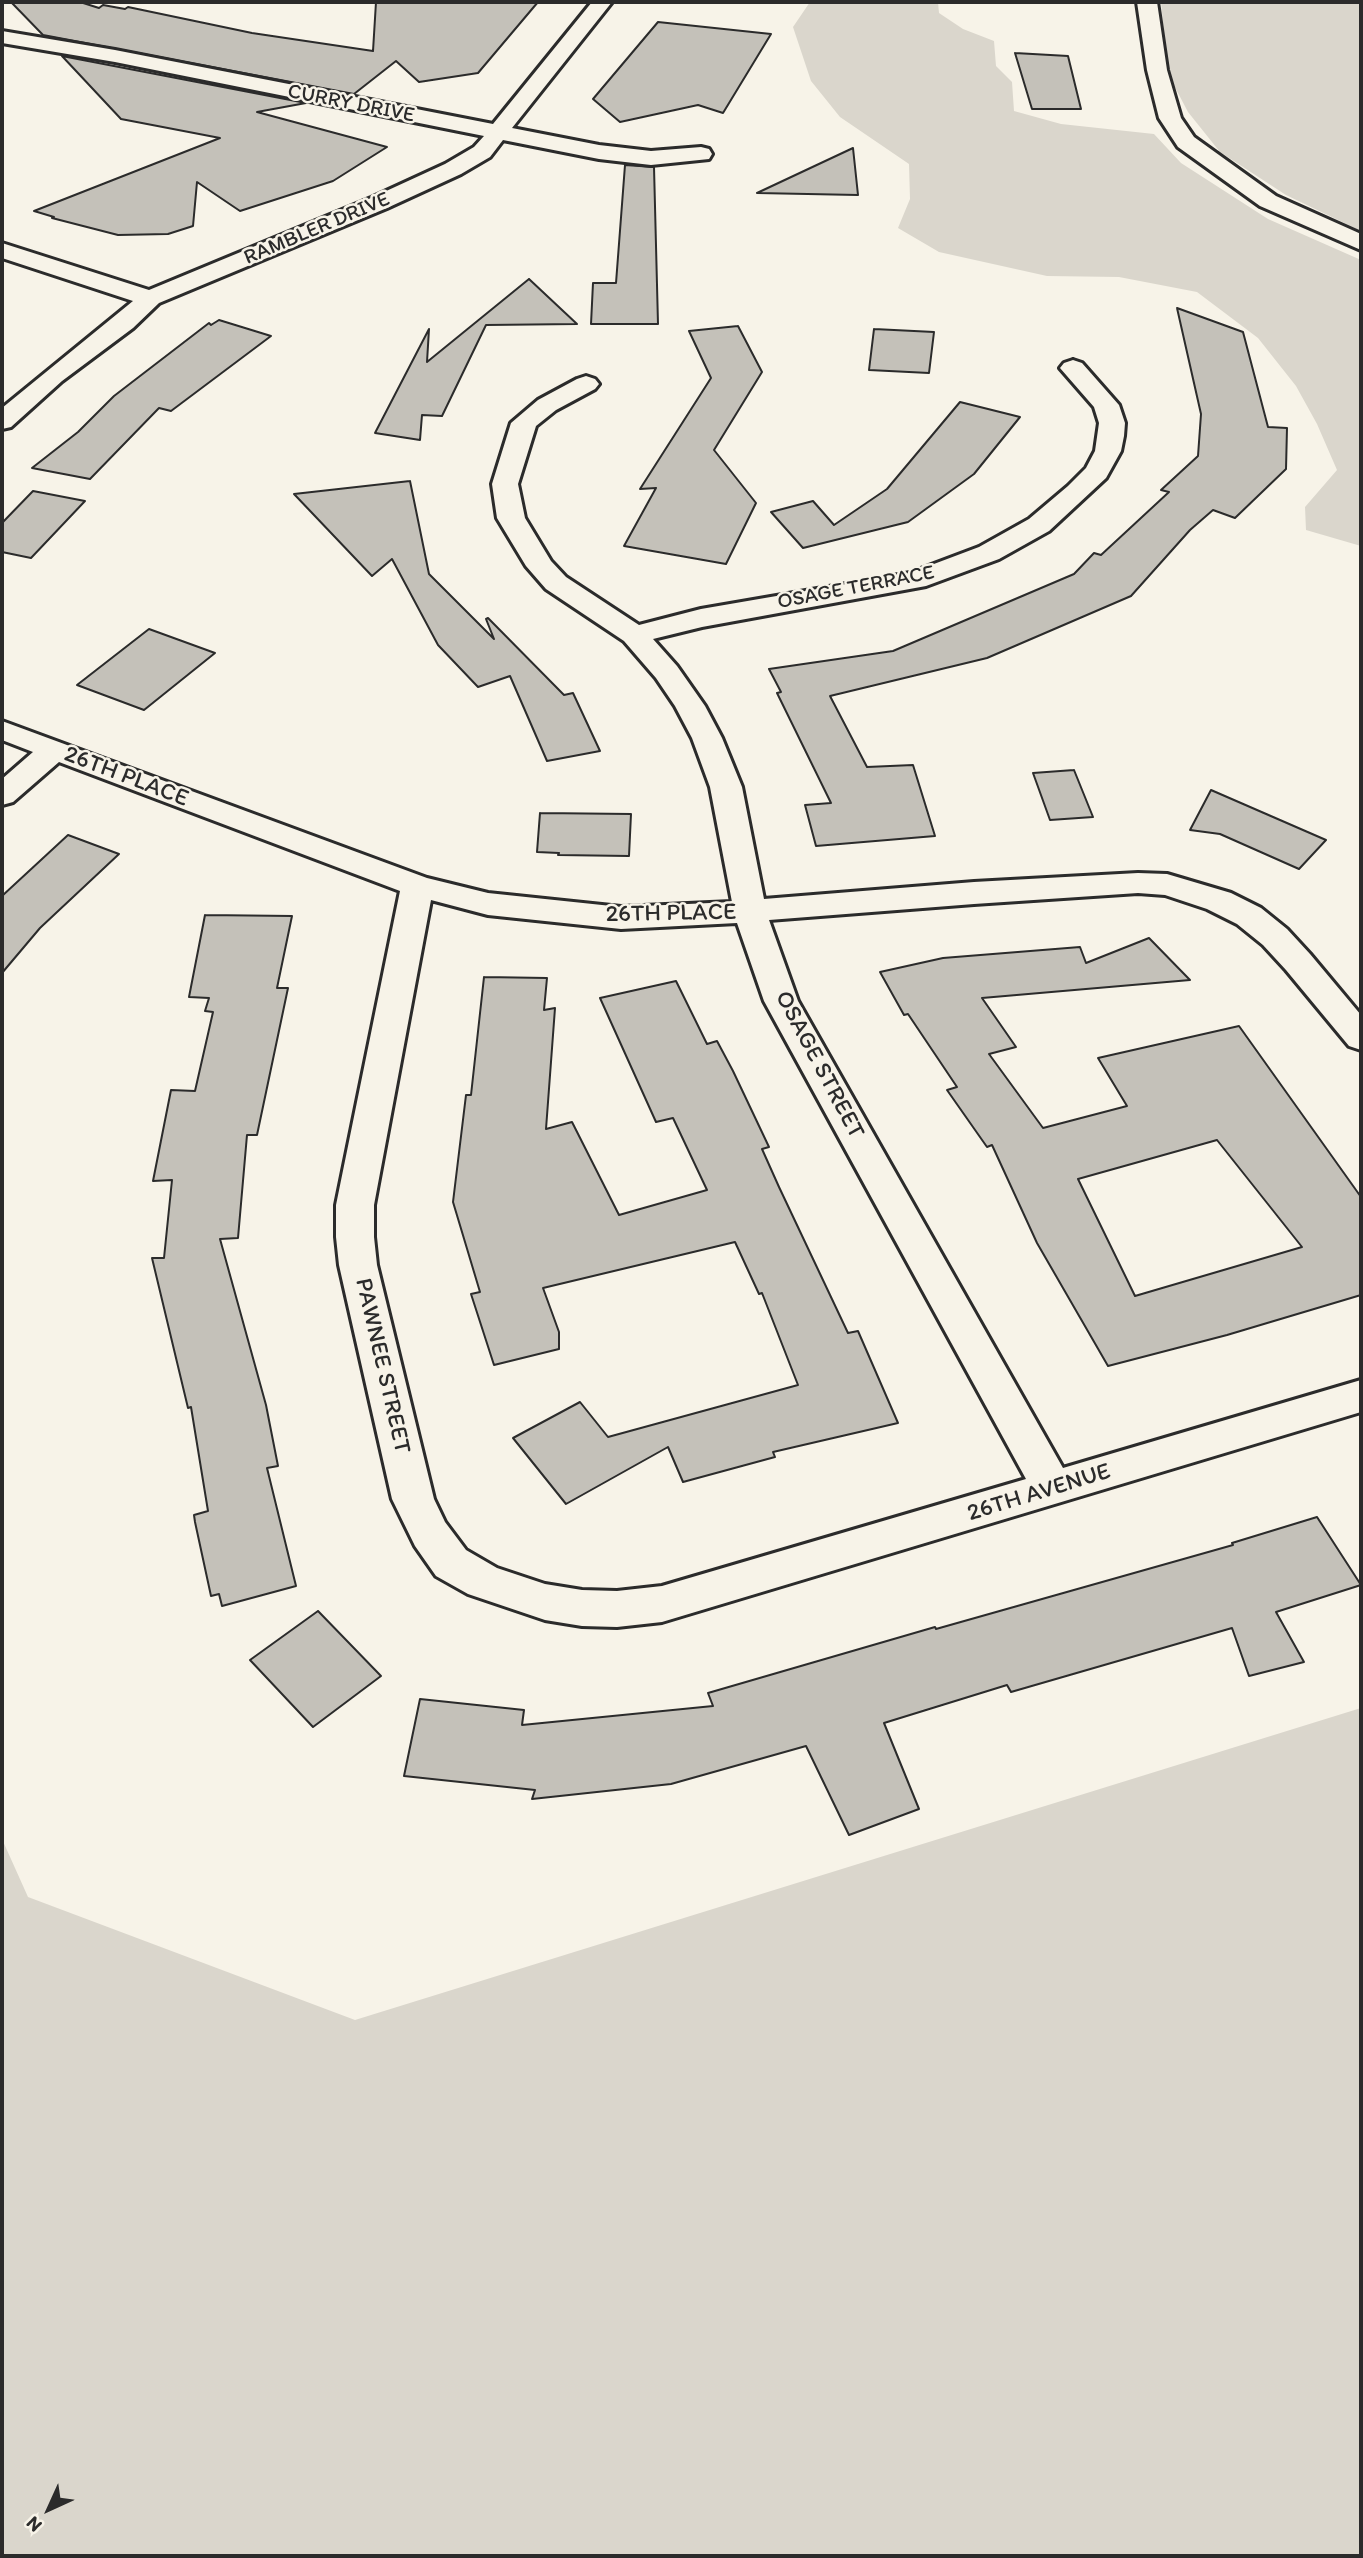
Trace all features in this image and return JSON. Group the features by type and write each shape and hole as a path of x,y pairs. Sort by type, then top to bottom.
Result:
{"street":[{"name":"RAMBLER DRIVE","path":"2,421 53,376 124,323 150,298 423,184 482,152 602,2"},
{"path":"1147,2 1157,69 1170,118 1186,142 1268,201 1361,243"},
{"name":"CURRY DRIVE","path":"2,37 115,55 599,152 651,159 701,154"},
{"path":"2,250 150,298"},
{"name":"OSAGE TERRACE","path":"634,635 701,618 916,580 989,553 1039,525 1097,472 1108,451 1112,423 1106,405 1073,368"},
{"name":"OSAGE STREET","path":"586,384 556,398 524,423 505,484 511,517 533,556 556,583 634,635 667,672 707,738 726,787 750,912 781,1001 1053,1488"},
{"name":"26TH PLACE","path":"2,730 417,886 488,904 621,918 750,912 974,893 1138,883 1167,885 1219,901 1249,916 1275,937 1361,1038"},
{"path":"2,795 54,750"},
{"name":"PAWNEE STREET","path":"417,886 355,1205 355,1237 363,1286 413,1499 430,1534 451,1563 483,1581 545,1602 582,1608 617,1609 662,1605 717,1590"},
{"name":"26TH AVENUE","path":"717,1590 1361,1396"}],"shaded area":[{"path":"810,2 938,2 939,13 963,29 994,41 996,66 1012,82 1014,111 1061,124 1154,134 1181,163 1268,219 1361,260 1361,546 1306,530 1305,507 1337,470 1317,424 1296,386 1258,338 1197,292 1119,277 1047,276 939,252 898,228 910,199 909,164 840,117 811,81 793,27"},
{"path":"1161,2 1361,2 1361,231 1286,195 1220,152 1188,112 1168,74"},
{"path":"1361,1708 1361,2556 2,2556 2,1839 28,1897 355,2020"}],"building":[{"path":"11,2 80,2 99,8 103,5 125,9 128,7 252,33 373,51 376,2 538,2 478,73 419,82 396,61 354,94 43,35"},
{"path":"658,22 771,34 723,113 698,105 620,122 593,99"},
{"path":"1015,53 1068,56 1081,109 1032,109"},
{"path":"62,56 306,103 257,112 387,147 333,181 240,211 197,182 193,226 168,234 118,235 52,218 54,217 34,211 220,138 121,119"},
{"path":"853,148 858,195 757,193"},
{"path":"625,165 654,167 658,324 591,324 593,283 616,283"},
{"path":"529,279 577,324 486,325 442,416 422,415 420,440 375,433 429,329 427,362"},
{"path":"1177,308 1243,332 1268,427 1287,428 1286,469 1235,518 1213,510 1190,530 1131,596 987,658 830,696 867,767 913,765 935,836 816,846 805,805 831,803 777,693 781,692 769,669 893,651 1074,574 1094,553 1101,555 1169,492 1161,490 1198,456 1201,414"},
{"path":"219,320 271,336 171,411 159,408 90,479 32,468 78,432 114,396 209,323 211,325"},
{"path":"738,326 762,372 714,450 756,503 726,564 624,546 656,488 640,489 711,378 689,331"},
{"path":"874,329 934,332 929,373 869,370"},
{"path":"960,402 1020,417 974,474 908,522 803,548 771,512 813,501 834,525 887,489"},
{"path":"410,481 429,574 494,639 486,619 488,618 564,695 573,693 600,751 547,761 510,676 478,687 438,645 392,559 372,576 294,494"},
{"path":"33,491 85,501 31,558 2,552 2,523"},
{"path":"149,629 215,653 144,710 77,685"},
{"path":"1074,770 1093,817 1050,820 1033,773"},
{"path":"1211,790 1326,840 1299,869 1220,834 1190,830"},
{"path":"540,813 631,814 629,856 537,852"},
{"path":"68,835 119,854 40,928 2,973 2,896"},
{"path":"205,915 292,916 277,988 288,988 257,1135 247,1135 238,1238 220,1239 266,1405 278,1466 267,1468 296,1586 222,1606 219,1594 211,1596 195,1522 194,1515 208,1511 191,1407 188,1408 152,1258 164,1258 172,1180 153,1181 171,1090 195,1091 213,1012 205,1011 209,998 189,997"},
{"path":"1149,938 1190,980 982,998 1016,1047 989,1054 1043,1128 1127,1106 1098,1058 1239,1026 1361,1197 1361,1295 1227,1335 1108,1366 1037,1243 992,1145 987,1147 947,1090 957,1087 908,1014 904,1015 880,972 943,958 1080,947 1086,963","holes":["1217,1140 1302,1247 1135,1296 1078,1179"]},
{"path":"484,977 547,978 544,1010 555,1008 546,1129 572,1122 619,1215 707,1190 673,1118 656,1122 600,998 676,981 707,1044 717,1041 733,1071 769,1147 762,1149 779,1187 848,1333 858,1331 898,1423 773,1452 775,1457 683,1482 668,1447 566,1504 513,1438 580,1402 608,1437 798,1385 762,1293 759,1294 735,1242 543,1288 559,1332 559,1349 494,1365 471,1294 480,1292 453,1202 466,1095 471,1095"},
{"path":"1317,1517 1361,1585 1276,1612 1304,1662 1249,1676 1232,1628 1011,1692 1007,1685 884,1723 919,1809 849,1835 806,1746 671,1784 532,1799 535,1790 404,1776 420,1699 524,1710 522,1725 713,1706 708,1693 1233,1545 1232,1543"},
{"path":"318,1611 381,1676 313,1727 250,1660"}]}
